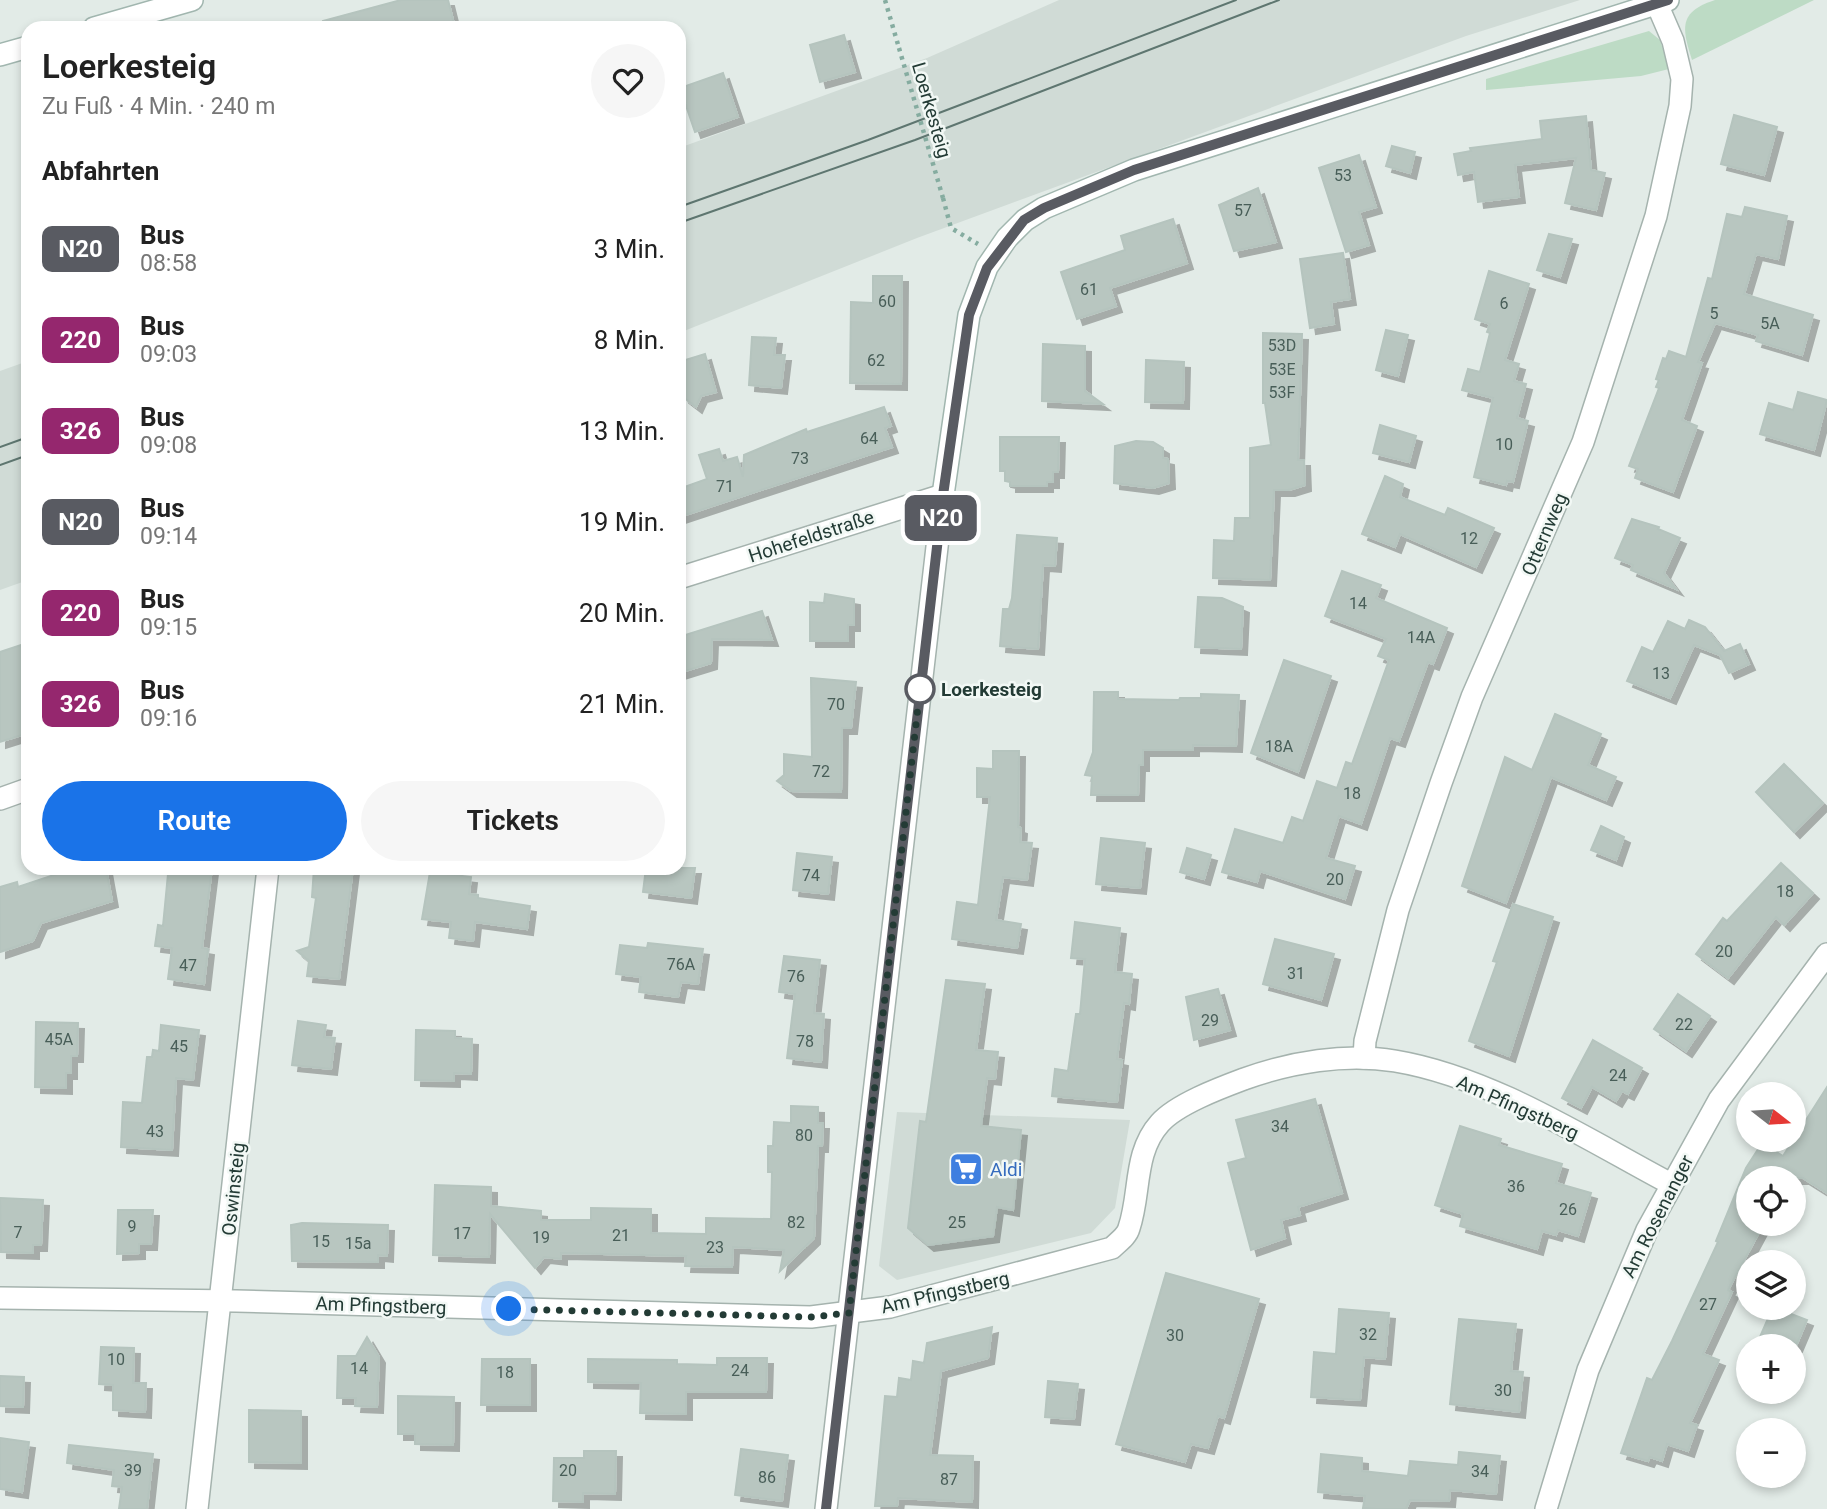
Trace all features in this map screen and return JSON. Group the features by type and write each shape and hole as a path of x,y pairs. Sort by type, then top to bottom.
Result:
{"street":[{"path":"118,21 192,0"},
{"path":"825,1509 943,495 969,315 987,268 1024,220 1044,208 1134,170 1663,2"},
{"name":"Otternweg","path":"1364,1058 1365,1041 1398,910 1437,796 1472,697 1583,442 1656,216 1682,79 1663,2"},
{"path":"0,55 21,49"},
{"name":"Hohefeldstraße","path":"686,576 943,495"},
{"path":"0,799 21,792"},
{"name":"Oswinsteig","path":"197,1509 267,875"},
{"name":"Am Rosenanger","path":"1546,1509 1588,1370 1615,1301 1671,1184 1719,1100 1827,954"},
{"name":"Am Pfingstberg","path":"0,1298 221,1301 811,1317 849,1313 998,1280 1112,1248 1129,1231 1147,1139 1162,1120 1213,1090 1278,1067 1364,1058 1396,1061 1473,1083 1574,1132 1671,1184"}],"path":[{"name":"Loerkesteig","path":"885,0 951,228"}],"shaded area":[{"path":"1059,0 1580,0 1466,36 917,238 686,330 686,145 927,58"},
{"path":"21,364 21,582 0,590 0,371"},
{"path":"897,1112 1130,1120 1115,1208 1091,1233 897,1280 879,1266"}],"green space":[{"path":"1715,0 1814,0 1692,60 1686,39 1686,22 1694,10"},
{"path":"1649,31 1660,40 1669,69 1641,76 1486,90 1486,79"}],"building":[{"path":"401,0 448,0 453,21 323,21"},
{"path":"844,35 855,72 820,82 810,45"},
{"path":"723,73 738,117 695,132 686,106 686,86"},
{"path":"1734,115 1777,127 1764,175 1721,164"},
{"path":"1586,116 1591,170 1605,173 1596,210 1565,203 1576,158 1515,165 1519,197 1478,202 1474,172 1458,175 1454,154 1471,151 1470,148 1542,139 1540,121"},
{"path":"1392,146 1415,152 1410,173 1386,166"},
{"path":"1359,155 1376,207 1359,212 1369,245 1346,252 1319,168"},
{"path":"1258,188 1276,242 1234,251 1219,205"},
{"path":"1745,207 1787,216 1778,259 1756,254 1744,294 1813,315 1802,355 1756,341 1758,335 1715,323 1698,362 1702,363 1682,420 1697,426 1673,492 1635,478 1638,469 1629,466 1659,388 1656,387 1659,380 1656,379 1663,358 1666,359 1669,351 1686,357 1708,278 1712,279 1727,214 1742,217"},
{"path":"1173,219 1187,263 1110,288 1116,306 1077,319 1061,272 1125,250 1121,236"},
{"path":"1549,234 1572,239 1560,277 1537,270"},
{"path":"1343,253 1350,299 1331,302 1334,324 1310,328 1300,259"},
{"path":"1489,271 1529,284 1505,360 1519,364 1514,381 1526,384 1517,418 1528,421 1513,482 1507,481 1506,485 1474,477 1493,398 1462,390 1468,369 1480,372 1490,333 1487,332 1490,324 1475,319"},
{"path":"873,276 902,276 901,384 850,383 851,302 873,303"},
{"path":"1386,330 1408,335 1398,376 1376,370"},
{"path":"1263,333 1302,334 1298,460 1304,460 1305,485 1289,490 1274,490 1270,580 1213,578 1214,540 1234,541 1235,518 1250,518 1250,448 1271,445 1263,403"},
{"path":"752,337 776,338 774,355 785,355 781,388 749,385"},
{"path":"1043,344 1085,346 1085,391 1103,404 1042,401"},
{"path":"705,354 716,392 701,396 696,407 686,399 686,360"},
{"path":"1146,360 1184,362 1183,403 1145,402"},
{"path":"1798,392 1827,400 1814,450 1760,434 1769,403 1793,410"},
{"path":"884,407 891,426 885,428 892,447 686,515 686,486 707,479 699,455 719,449 723,461 737,457 743,477 744,455 806,429 807,432"},
{"path":"1380,425 1416,436 1409,462 1373,453"},
{"path":"1000,437 1059,437 1058,472 1053,472 1053,482 1047,482 1047,486 1010,486 1010,482 1005,481 1005,471 1000,471"},
{"path":"1136,441 1153,442 1163,448 1163,458 1168,459 1169,483 1153,488 1114,483 1115,446"},
{"path":"1385,476 1403,484 1400,497 1445,515 1448,508 1494,528 1476,567 1400,534 1395,547 1362,534"},
{"path":"1632,519 1659,527 1658,529 1680,538 1664,573 1676,589 1631,570 1633,565 1615,558"},
{"path":"1017,535 1057,538 1055,566 1043,565 1038,649 1000,646 1003,609 1009,609 1012,598"},
{"path":"1342,571 1381,585 1376,598 1447,628 1433,664 1428,662 1399,741 1390,738 1361,824 1339,816 1326,858 1355,866 1345,899 1260,871 1257,882 1222,872 1235,829 1283,843 1292,817 1303,821 1317,781 1337,788 1346,762 1352,764 1389,660 1378,656 1386,639 1325,616"},
{"path":"825,594 854,599 854,625 848,625 848,641 810,641 810,602 824,603"},
{"path":"1198,597 1222,598 1243,607 1241,649 1195,647"},
{"path":"762,611 772,640 712,639 711,663 686,671 686,635"},
{"path":"1689,620 1705,627 1724,651 1740,644 1749,664 1729,673 1720,655 1694,645 1670,698 1627,681 1642,647 1653,652 1668,621 1685,629"},
{"path":"21,645 21,735 0,742 0,652"},
{"path":"1284,660 1331,676 1298,772 1251,753"},
{"path":"811,678 856,682 851,728 842,728 841,792 791,791 777,781 784,775 784,754 812,757"},
{"path":"1094,692 1118,692 1118,699 1179,700 1201,698 1201,694 1239,695 1236,746 1193,745 1193,750 1143,750 1143,765 1139,765 1138,795 1091,795 1092,776 1085,775 1093,752"},
{"path":"1555,714 1601,734 1588,765 1616,777 1606,800 1551,777 1506,903 1462,886 1505,757 1532,770"},
{"path":"993,751 1019,751 1020,842 1032,843 1027,880 1003,877 996,920 1021,924 1017,948 952,939 957,902 978,905 990,797 977,797 977,768 993,769"},
{"path":"1784,764 1823,803 1794,832 1756,792"},
{"path":"1601,826 1624,837 1616,860 1591,850"},
{"path":"1101,838 1145,843 1140,888 1096,884"},
{"path":"1187,848 1211,855 1204,879 1180,872"},
{"path":"797,853 832,857 828,894 793,890"},
{"path":"1781,863 1813,893 1784,925 1776,917 1728,978 1696,954 1723,918 1727,921"},
{"path":"686,868 695,868 691,898 643,892 645,875 686,875"},
{"path":"54,875 107,875 112,901 41,923 33,941 0,952 0,887 17,882 18,887"},
{"path":"168,875 211,875 202,948 208,949 204,984 168,979 172,948 155,946 158,925 163,926"},
{"path":"314,875 352,875 339,979 307,976 309,961 297,951 309,947 316,898 312,897"},
{"path":"429,875 471,877 469,894 478,895 478,898 530,906 527,929 475,922 473,941 449,938 451,922 422,919"},
{"path":"1513,904 1553,917 1509,1056 1469,1041 1497,962 1493,961"},
{"path":"1075,922 1120,928 1115,972 1132,974 1129,1004 1124,1003 1117,1059 1122,1060 1117,1102 1052,1096 1055,1069 1068,1071 1076,1014 1080,1014 1085,959 1071,958"},
{"path":"1275,939 1334,954 1321,1000 1263,984"},
{"path":"648,943 703,949 698,984 681,982 678,997 639,992 641,977 616,974 620,945 647,948"},
{"path":"784,956 820,960 814,1013 824,1014 821,1062 787,1058 795,994 779,992"},
{"name":"Aldi","path":"946,980 985,984 976,1050 998,1052 995,1079 987,1078 981,1126 1021,1130 1013,1210 997,1207 993,1236 928,1245 908,1228 920,1121 926,1122"},
{"path":"1218,989 1230,1030 1194,1040 1186,997"},
{"path":"1678,994 1710,1016 1686,1051 1654,1029"},
{"path":"298,1021 326,1025 324,1037 335,1038 331,1069 292,1065"},
{"path":"36,1022 78,1023 77,1056 71,1056 71,1073 66,1073 66,1088 35,1087"},
{"path":"161,1025 199,1030 193,1080 176,1078 172,1150 121,1147 123,1102 142,1103 147,1057 152,1057 153,1050 159,1051"},
{"path":"416,1030 455,1031 455,1038 472,1039 471,1074 454,1073 454,1081 415,1080"},
{"path":"1593,1040 1642,1068 1628,1094 1622,1091 1616,1101 1592,1087 1581,1108 1562,1098"},
{"path":"1827,1087 1827,1193 1806,1180 1806,1166 1747,1166 1756,1152 1777,1152 1783,1156 1786,1152 1806,1152 1806,1120"},
{"path":"1315,1099 1342,1193 1298,1207 1300,1215 1281,1220 1285,1238 1251,1250 1228,1163 1246,1158 1236,1120"},
{"path":"791,1106 818,1107 818,1123 823,1123 822,1146 818,1146 814,1238 780,1271 784,1250 733,1247 732,1267 685,1266 686,1256 561,1253 561,1259 544,1257 535,1268 490,1214 489,1257 433,1255 435,1185 491,1187 491,1206 541,1211 541,1220 591,1220 591,1208 651,1209 651,1233 706,1234 706,1218 771,1219 772,1172 768,1172 768,1146 773,1146 774,1122 791,1123"},
{"path":"1460,1126 1501,1139 1499,1145 1562,1164 1556,1183 1591,1193 1578,1236 1558,1230 1556,1235 1542,1231 1537,1249 1460,1226 1463,1214 1435,1205"},
{"path":"1736,1192 1736,1236 1757,1236 1750,1250 1736,1250 1736,1275 1728,1290 1732,1292 1703,1354 1719,1360 1690,1423 1697,1425 1688,1451 1667,1444 1662,1461 1650,1457 1648,1461 1621,1453 1647,1378 1652,1380 1672,1341 1718,1242 1716,1241"},
{"path":"0,1198 43,1200 41,1245 33,1245 33,1253 1,1252"},
{"path":"118,1210 153,1210 151,1244 139,1244 139,1253 117,1254"},
{"path":"291,1225 388,1225 387,1256 378,1255 378,1262 292,1261"},
{"path":"1166,1273 1259,1299 1224,1418 1218,1416 1208,1448 1191,1444 1185,1462 1116,1444"},
{"path":"1339,1309 1389,1313 1385,1359 1364,1357 1360,1400 1311,1397 1314,1352 1336,1354"},
{"path":"1459,1319 1516,1324 1511,1371 1523,1372 1519,1412 1450,1404"},
{"path":"1767,1320 1807,1320 1801,1334 1761,1334"},
{"path":"992,1327 988,1358 941,1371 930,1455 973,1456 972,1502 898,1498 897,1506 875,1506 885,1396 897,1397 899,1378 911,1380 913,1361 924,1363 927,1343"},
{"path":"367,1337 379,1357 377,1407 355,1406 356,1398 337,1398 338,1356 356,1356"},
{"path":"101,1347 134,1348 133,1383 146,1383 145,1412 113,1410 113,1385 99,1384"},
{"path":"717,1358 767,1358 766,1392 686,1392 686,1414 640,1413 641,1383 588,1382 588,1359 677,1360 677,1364 717,1365"},
{"path":"482,1359 530,1359 530,1405 481,1405"},
{"path":"0,1376 24,1377 23,1407 0,1406"},
{"path":"1048,1381 1078,1384 1074,1419 1045,1417"},
{"path":"398,1396 454,1397 453,1445 415,1444 415,1434 398,1434"},
{"path":"249,1410 301,1411 301,1463 249,1462"},
{"path":"0,1438 29,1442 22,1492 0,1489"},
{"path":"69,1445 153,1454 147,1509 119,1509 122,1487 112,1486 114,1470 67,1463"},
{"path":"741,1449 788,1455 782,1501 735,1495"},
{"path":"584,1451 616,1451 615,1494 583,1493 583,1502 553,1501 554,1458 584,1458"},
{"path":"1459,1452 1500,1456 1496,1494 1450,1490 1449,1501 1410,1500 1406,1509 1375,1509 1363,1508 1365,1496 1318,1492 1321,1454 1362,1458 1362,1471 1408,1476 1410,1461 1458,1465"}],"tram line":[{"path":"686,205 868,140 1236,0"},
{"path":"686,221 915,140 1279,0"},
{"path":"0,447 21,440"},
{"path":"0,465 21,458"}],"bus line":[{"name":"N20","path":"826,1509 943,495 969,315 987,268 1007,238 1024,220 1044,208 1134,170 1668,0"}],"place":[{"name":"Loerkesteig","path":"920,689"},
{"name":"Aldi","path":"966,1169"}],"route":[{"path":"509,1309 811,1317 849,1313 920,689"}]}
